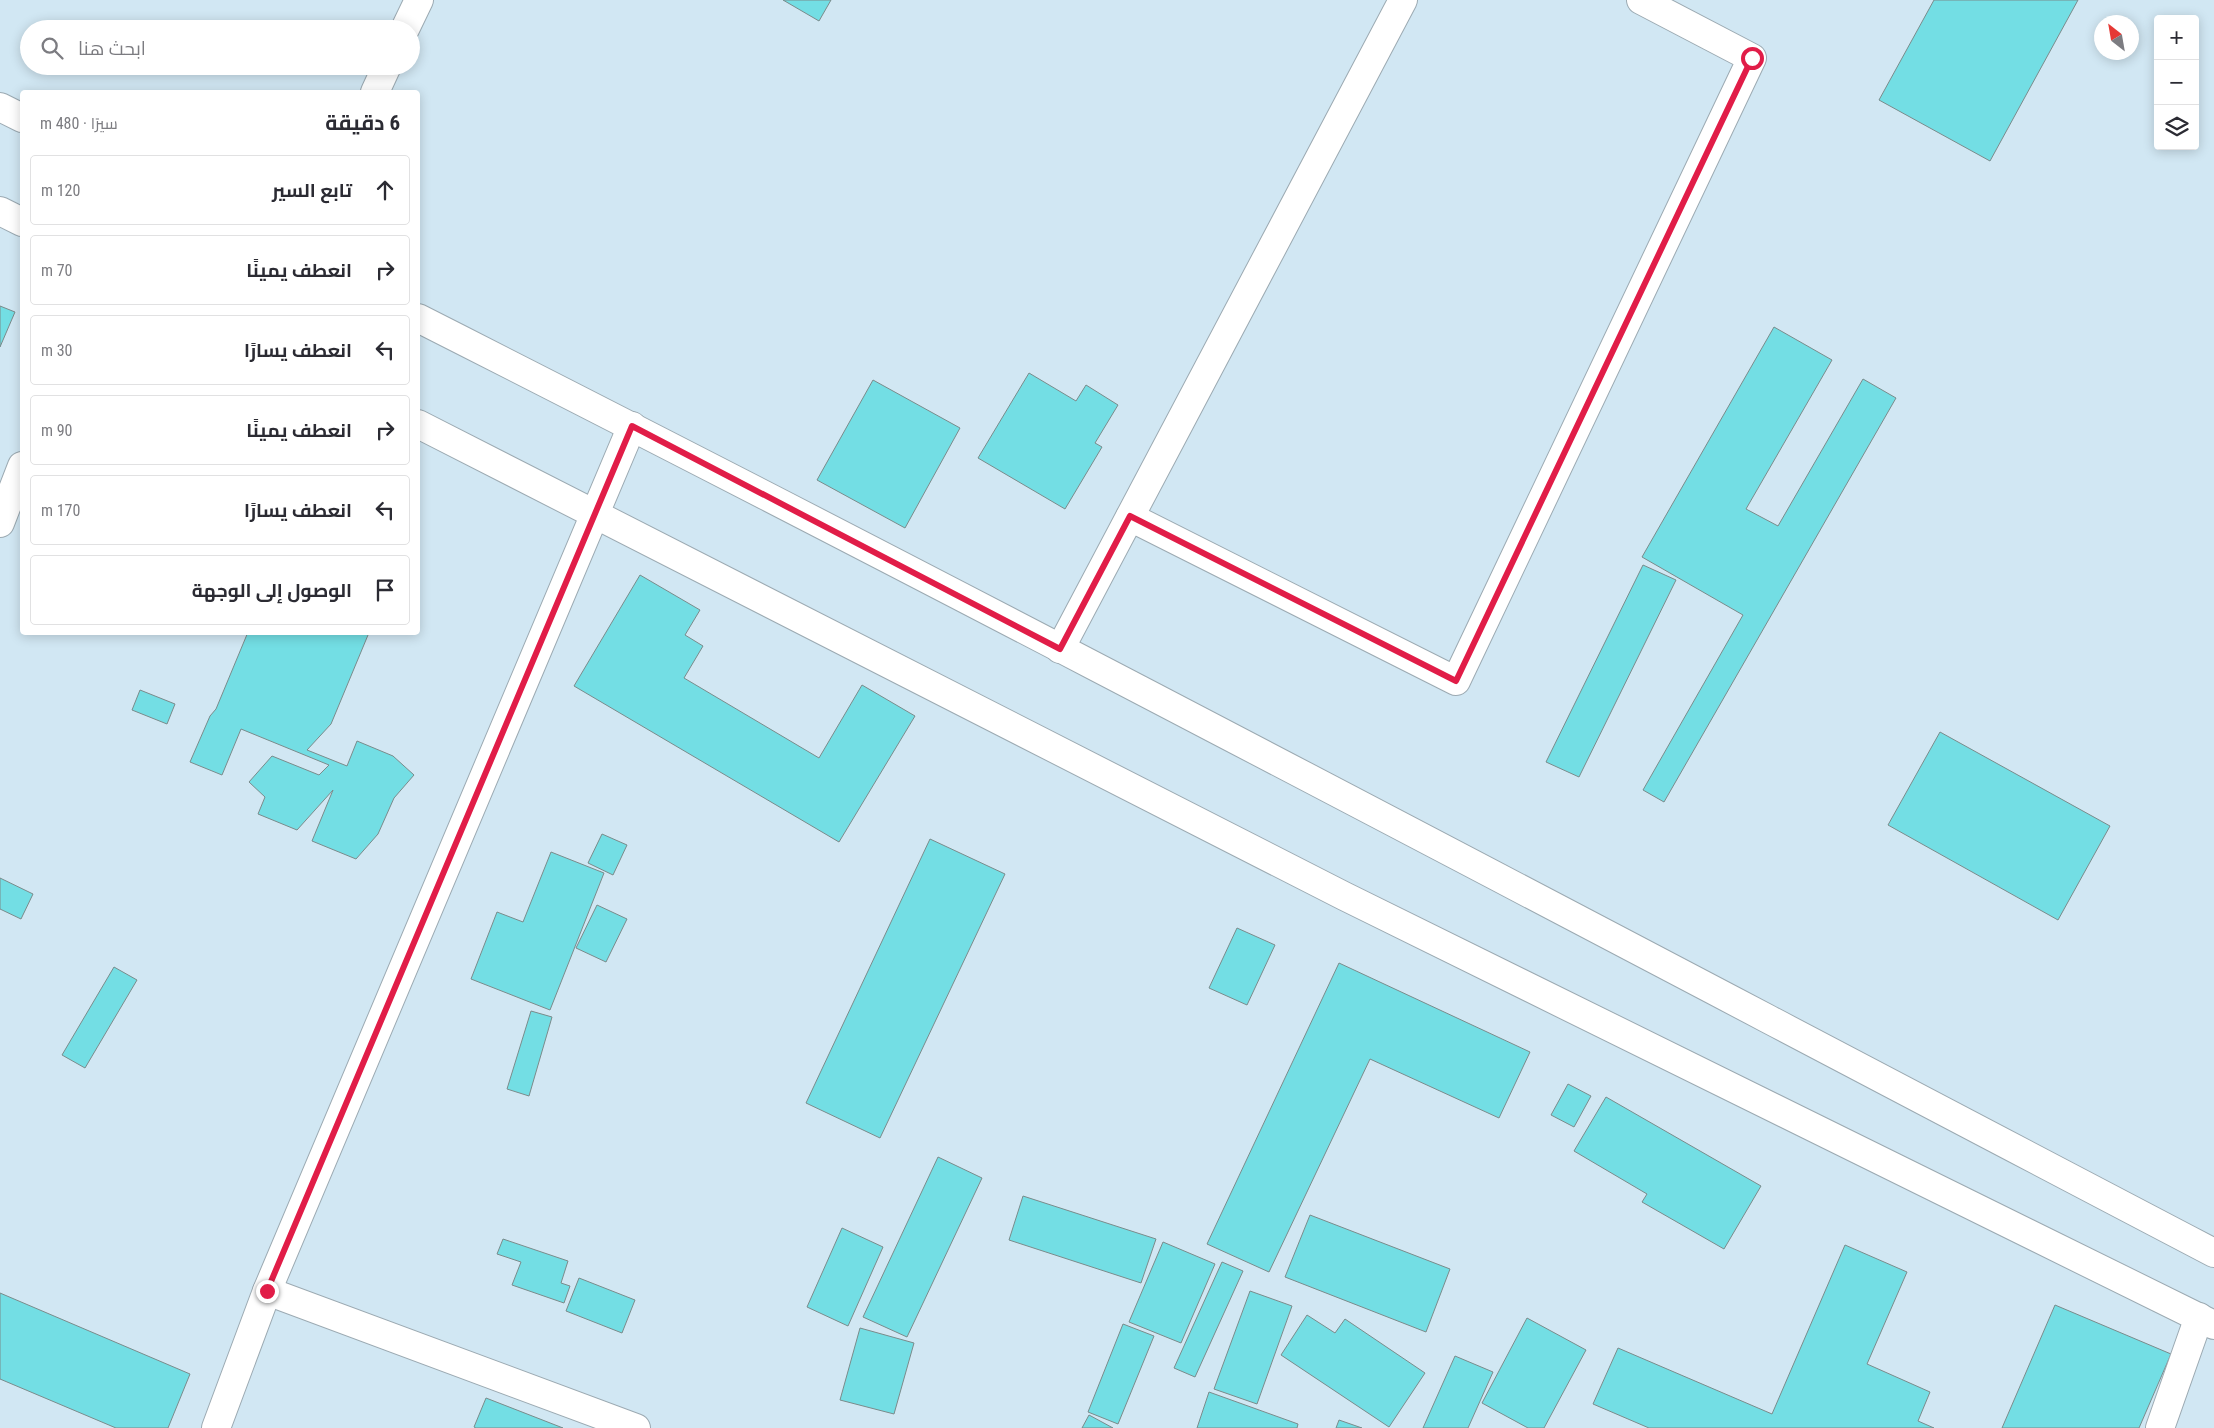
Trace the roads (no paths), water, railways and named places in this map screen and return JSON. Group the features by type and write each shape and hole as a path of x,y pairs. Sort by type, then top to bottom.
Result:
{"street":[{"path":"410,20 419,0"},
{"path":"1060,649 1403,0"},
{"path":"1130,516 1456,681 1752,58 1640,0"},
{"path":"376,90 383,75"},
{"path":"0,107 20,117"},
{"path":"0,211 20,221"},
{"path":"420,319 632,426 2214,1253"},
{"path":"420,425 1344,896 2206,1321 2160,1428"},
{"path":"216,1428 267,1291 632,426"},
{"path":"0,523 20,471"},
{"path":"267,1291 636,1428"}]}
